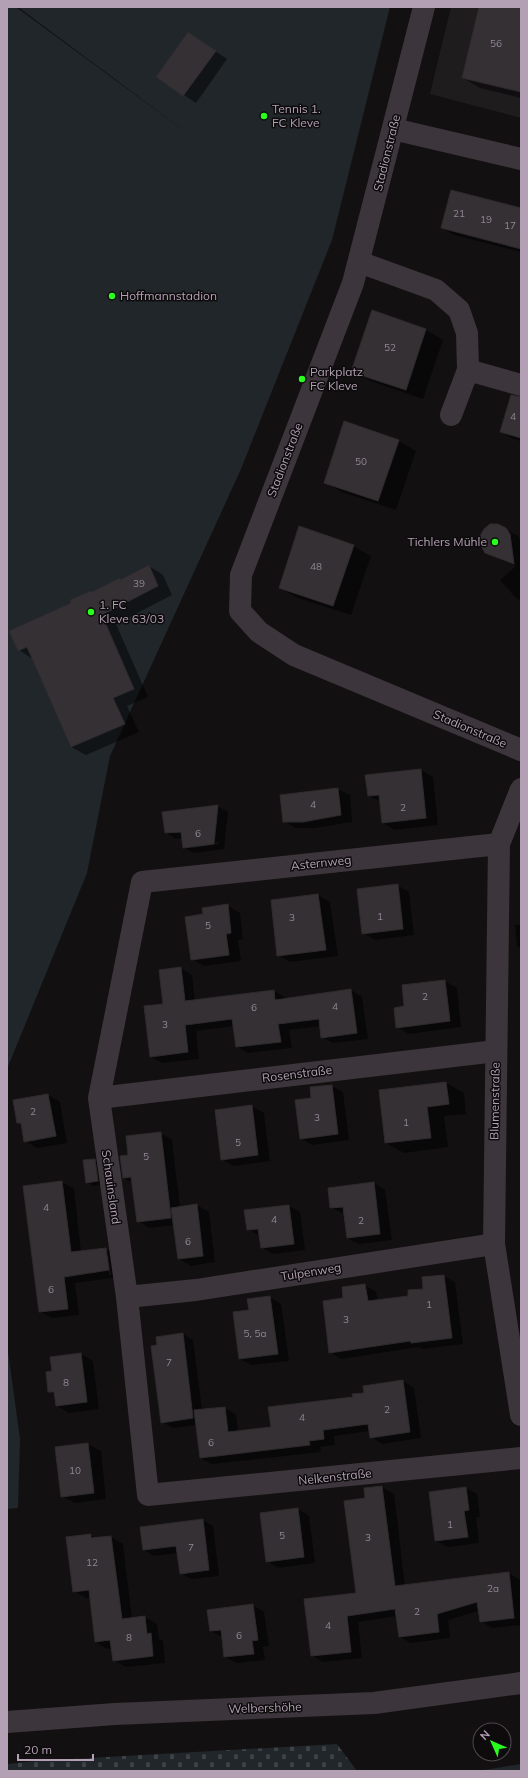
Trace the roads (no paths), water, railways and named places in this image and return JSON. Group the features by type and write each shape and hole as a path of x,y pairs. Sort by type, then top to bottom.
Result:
{"street":[{"name":"Stadionstraße","path":"424,7 353,284 241,575 240,611 259,632 294,655 521,750"},
{"path":"393,129 521,158"},
{"path":"359,262 436,290 459,310 467,333 468,370 451,415"},
{"path":"468,370 521,385"},
{"name":"Blumenstraße","path":"521,789 499,844 494,1244 521,1415"},
{"name":"Asternweg","path":"142,882 499,844"},
{"name":"Schauinsland","path":"142,882 99,1098 127,1297 148,1495"},
{"name":"Rosenstraße","path":"99,1098 496,1051"},
{"name":"Tulpenweg","path":"127,1297 196,1290 494,1244"},
{"name":"Nelkenstraße","path":"148,1495 521,1458"},
{"name":"Welbershöhe","path":"7,1722 115,1714 374,1703 521,1683"}],"place":[{"name":"Tennis 1. FC Kleve","path":"264,116"},
{"name":"Hoffmannstadion","path":"112,296"},
{"name":"Parkplatz FC Kleve","path":"302,379"},
{"name":"Tichlers Mühle","path":"495,542"},
{"name":"1. FC Kleve 63/03","path":"91,612"}]}
